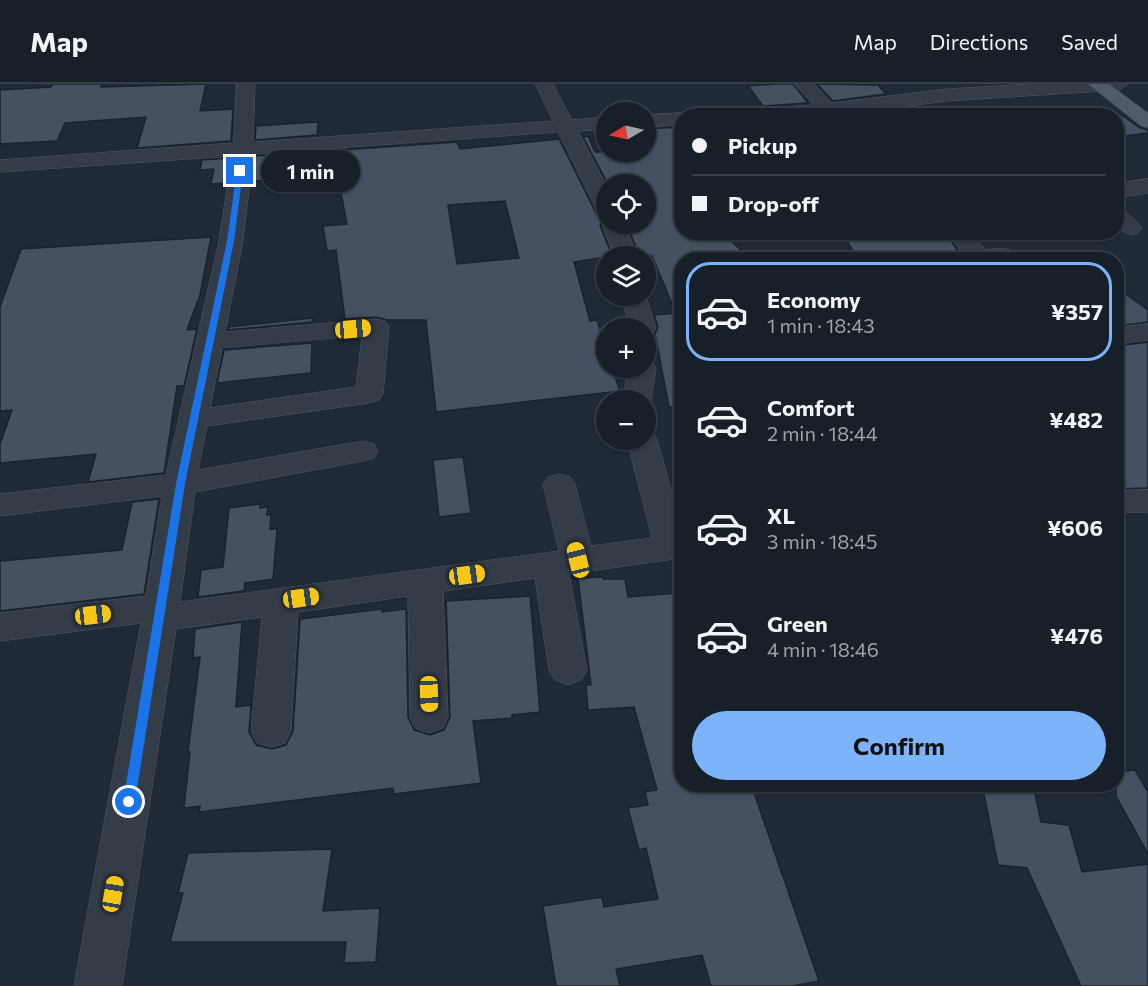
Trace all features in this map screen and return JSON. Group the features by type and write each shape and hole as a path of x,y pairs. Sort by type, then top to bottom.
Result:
{"main road":[{"path":"1110,85 1147,120"}],"street":[{"path":"98,986 161,612 180,484 231,241 243,148 246,84"},
{"path":"544,84 596,186"},
{"path":"804,84 826,108"},
{"path":"874,108 947,95 1110,85"},
{"path":"656,120 674,119"},
{"path":"0,166 596,124"},
{"path":"1124,190 1148,186"},
{"path":"964,240 974,252"},
{"path":"194,419 369,394 376,327 210,341"},
{"path":"1124,335 1148,332"},
{"path":"645,450 674,541"},
{"path":"0,505 180,484 363,451"},
{"path":"559,484 568,670"},
{"path":"1124,502 1148,501"},
{"path":"0,627 281,601 674,547"},
{"path":"425,581 429,717"},
{"path":"270,731 281,601"}],"green space":[{"path":"898,105 912,108 875,108"}],"building":[{"path":"53,84 102,84 101,87 206,84 200,111 233,109 231,141 137,148 146,117 65,123 57,141 0,144 0,90 51,87"},
{"path":"793,84 808,103 763,106 748,86"},
{"path":"817,84 878,85 886,94 833,101"},
{"path":"1124,117 1140,128 1148,130 1148,133 1124,136"},
{"path":"318,122 317,135 255,140 256,126"},
{"path":"674,127 674,240 730,240 743,252 674,252 674,308 656,266 656,246 636,246 630,234 656,234 656,174 603,174 596,162 656,162 656,128"},
{"path":"588,136 595,152 596,161 583,137"},
{"path":"559,139 596,213 596,234 603,234 608,246 596,246 596,259 574,262 590,321 596,320 596,378 615,378 620,390 596,390 596,394 436,412 426,320 387,320 376,317 345,319 336,250 327,251 323,226 347,224 338,177 331,177 328,151 457,142 460,149","holes":["505,201 519,258 457,264 448,205"]},
{"path":"316,152 315,166 275,170 274,180 252,181 255,156"},
{"path":"229,158 226,183 211,184 214,169 200,170 202,160"},
{"path":"211,237 200,295 187,330 197,329 184,386 177,386 164,473 88,482 96,454 0,463 0,444 12,410 0,411 0,307 21,249"},
{"path":"846,240 950,240 958,251 946,252 854,252"},
{"path":"1124,293 1148,310 1148,322 1124,325"},
{"path":"674,313 674,407 669,407 656,339 658,327 654,315"},
{"path":"313,318 312,322 228,330 228,327"},
{"path":"1148,342 1148,488 1124,489 1124,345"},
{"path":"312,343 311,373 217,383 224,350"},
{"path":"463,457 471,513 439,517 433,460"},
{"path":"159,499 144,594 0,611 0,561 122,550 132,502"},
{"path":"260,504 260,508 268,507 267,515 271,514 270,529 277,529 273,579 245,583 244,591 198,597 201,570 223,567 229,508"},
{"path":"578,578 625,579 628,597 674,593 674,792 754,792 819,981 793,986 711,986 702,955 616,969 620,986 556,986 543,906 602,897 604,907 658,899 646,848 639,850 628,808 648,805 645,792 657,790 634,707 588,710 586,685 591,685"},
{"path":"530,596 540,712 512,715 512,718 473,721 481,783 394,794 393,788 199,812 200,806 184,808 190,752 188,752 200,657 193,658 195,629 242,622 236,707 251,705 249,732 256,745 272,749 286,745 293,731 300,619 382,609 382,612 406,609 408,717 414,730 430,735 444,730 450,717 446,601"},
{"path":"1135,770 1148,792 1148,854 1116,796 1116,792 1124,792 1124,771"},
{"path":"984,792 1035,792 1041,822 1069,825 1082,872 1148,864 1148,986 1081,986 1027,868 998,865"},
{"path":"332,849 323,911 380,908 376,962 344,963 346,942 170,942 183,893 178,893 188,853"}],"route":[{"path":"129,802 180,484 231,241 240,171"}]}
